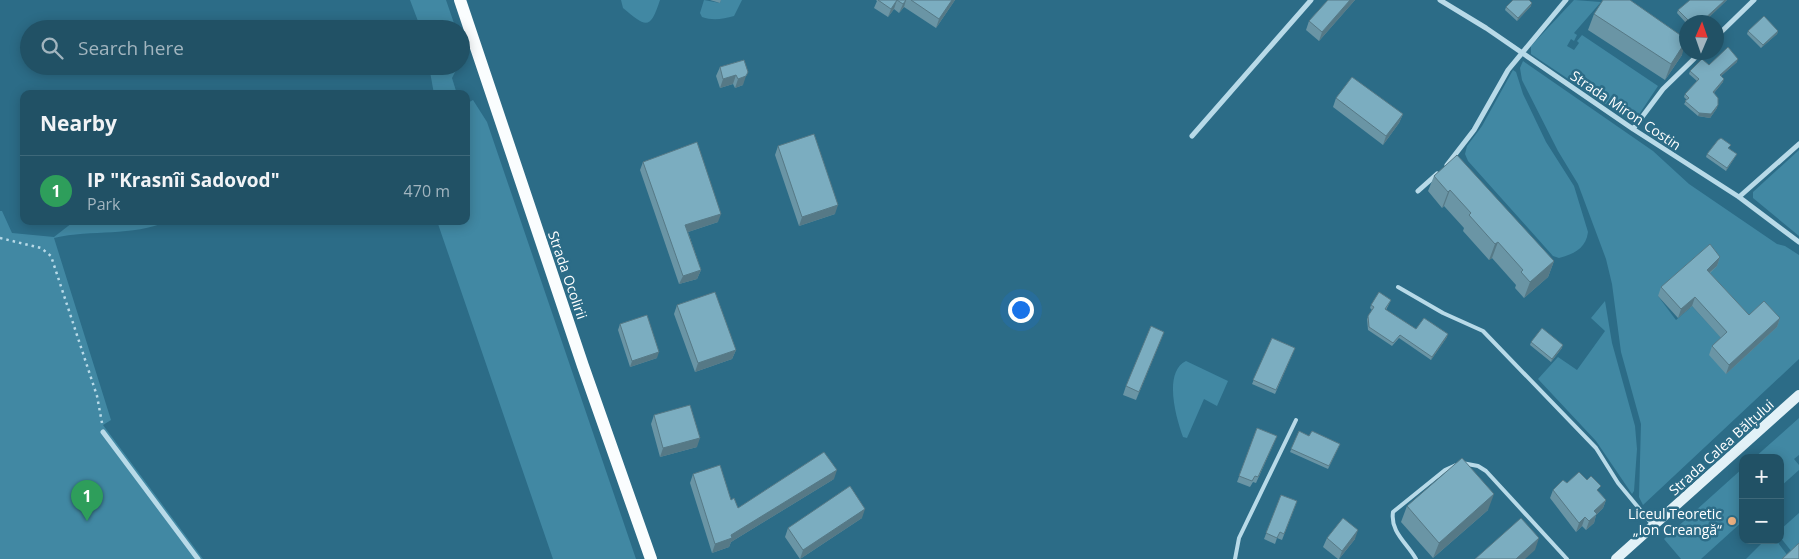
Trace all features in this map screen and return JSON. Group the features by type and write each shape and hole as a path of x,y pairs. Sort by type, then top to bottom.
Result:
{"main road":[{"name":"Strada Ocolirii","path":"460,0 467,20"},
{"name":"Strada Ocolirii","path":"470,30 583,366 651,559"},
{"name":"Strada Calea Bălțului","path":"1616,559 1799,395"}],"street":[{"path":"1192,136 1311,0"},
{"name":"Strada Miron Costin","path":"1440,0 1486,28 1632,129 1739,197 1799,242"},
{"path":"1418,191 1448,164 1474,130 1500,82 1566,0"},
{"path":"1724,29 1754,0"},
{"path":"1632,129 1663,89 1693,60"},
{"path":"1739,197 1799,144"},
{"path":"103,432 198,559"}],"lane":[{"path":"1398,287 1443,313 1483,331 1596,448 1618,483 1654,525"},
{"path":"1235,559 1239,538 1296,420"},
{"path":"1416,559 1395,530 1392,520 1393,512 1445,470 1457,464 1468,463 1486,471 1567,559"}],"path":[{"path":"0,238 41,248 51,256 97,396 103,432"}],"shaded area":[{"path":"410,0 446,0 453,20 418,20"},
{"path":"621,0 660,0 653,17 646,23 637,19 623,8"},
{"path":"704,0 720,3 721,0 742,0 734,16 714,19 702,17 700,13"},
{"path":"1574,0 1601,2 1574,33 1577,35 1574,41 1571,39 1567,46 1574,50 1579,43 1577,41 1582,35 1658,86 1636,119 1631,120 1622,115 1531,54 1531,46"},
{"path":"1523,61 1653,151 1689,184 1777,244 1785,246 1799,255 1799,359 1643,505 1639,497 1641,424 1621,352 1612,284 1606,259 1578,184 1558,151 1522,80 1520,68","holes":["1703,278 1745,324 1724,341 1690,304 1690,308 1676,320 1658,296"]},
{"path":"1513,70 1516,72 1523,94 1546,142 1574,186 1588,232 1582,247 1569,255 1559,258 1553,256 1468,161 1465,154 1467,146 1482,126"},
{"path":"431,75 454,75 452,78 456,90 433,90"},
{"path":"473,100 487,122 636,559 553,559 438,225 470,225 470,102"},
{"path":"1799,150 1799,236 1753,198 1753,192"},
{"path":"0,211 2,211 12,233 54,237 69,225 157,225 126,231 68,235 54,238 111,420 103,425 203,559 0,559"},
{"path":"1605,301 1612,343 1635,426 1637,449 1634,491 1632,494 1596,441 1538,379 1558,357 1577,370 1605,331 1591,318"},
{"path":"1186,361 1228,381 1217,406 1204,399 1187,438 1183,437 1177,419 1173,396 1175,375 1179,367"},
{"path":"1799,418 1799,455 1794,459 1799,465 1799,470 1784,483 1784,454 1758,454"},
{"path":"1739,472 1739,525 1701,559 1681,559 1664,539"},
{"path":"1799,513 1799,546 1792,552 1784,542 1784,526"},
{"path":"1761,544 1779,544 1788,556 1785,559 1746,559"}],"building":[{"path":"878,0 897,0 891,9"},
{"path":"897,0 906,0 903,4"},
{"path":"911,0 952,0 939,19"},
{"path":"1328,0 1350,0 1322,32 1309,21"},
{"path":"1513,0 1529,0 1532,3 1518,18 1506,7"},
{"path":"1603,0 1630,0 1679,34 1679,52 1671,64 1594,14"},
{"path":"1690,0 1725,0 1709,15 1683,15 1678,10"},
{"path":"1764,16 1778,31 1763,45 1748,31"},
{"path":"1728,47 1738,59 1720,75 1724,79 1713,92 1718,98 1718,105 1711,114 1699,113 1685,101 1689,98 1685,94 1699,79 1690,71 1701,60 1709,65 1714,60 1724,60 1724,51"},
{"path":"744,60 748,72 746,76 738,79 736,75 723,79 720,67"},
{"path":"1352,77 1403,114 1386,136 1336,98"},
{"path":"814,134 838,205 802,217 778,146"},
{"path":"1721,138 1731,145 1728,148 1737,154 1727,168 1707,154"},
{"path":"697,142 721,214 685,225 701,270 683,276 643,162"},
{"path":"1457,155 1554,261 1530,282 1521,272 1523,270 1498,242 1495,244 1469,215 1471,213 1434,176"},
{"path":"1710,244 1720,257 1707,270 1749,315 1764,301 1780,318 1729,365 1712,346 1727,332 1695,297 1681,309 1661,287"},
{"path":"715,292 736,350 698,363 677,305"},
{"path":"1379,292 1391,300 1385,309 1416,329 1424,318 1448,334 1432,357 1400,335 1393,343 1369,327 1368,316 1374,307 1371,305"},
{"path":"647,315 659,352 632,361 620,324"},
{"path":"1151,326 1164,332 1139,392 1126,386"},
{"path":"1542,328 1563,345 1552,359 1531,342"},
{"path":"1272,338 1295,348 1276,390 1253,380"},
{"path":"690,405 700,438 663,448 654,415"},
{"path":"1257,428 1277,436 1258,477 1255,476 1252,481 1239,476"},
{"path":"1299,431 1309,436 1312,431 1340,444 1329,466 1291,449"},
{"path":"824,452 837,470 731,535 732,538 715,544 693,474 720,465 731,500 734,498 738,508"},
{"path":"1462,458 1494,494 1439,543 1407,506"},
{"path":"1579,472 1587,480 1591,476 1601,486 1597,490 1606,500 1594,511 1597,514 1589,521 1585,517 1579,523 1553,490 1563,480 1567,483"},
{"path":"850,486 865,509 803,550 788,528"},
{"path":"1281,495 1297,501 1284,534 1280,532 1277,538 1266,533"},
{"path":"1343,518 1358,530 1342,551 1327,538"},
{"path":"1521,518 1539,538 1516,559 1475,559"},
{"path":"1799,543 1799,559 1782,559"}],"place":[{"name":"IP \"Krasnîi Sadovod\"","path":"87,521"},
{"name":"Liceul Teoretic „Ion Creangă“","path":"1732,521"}]}
